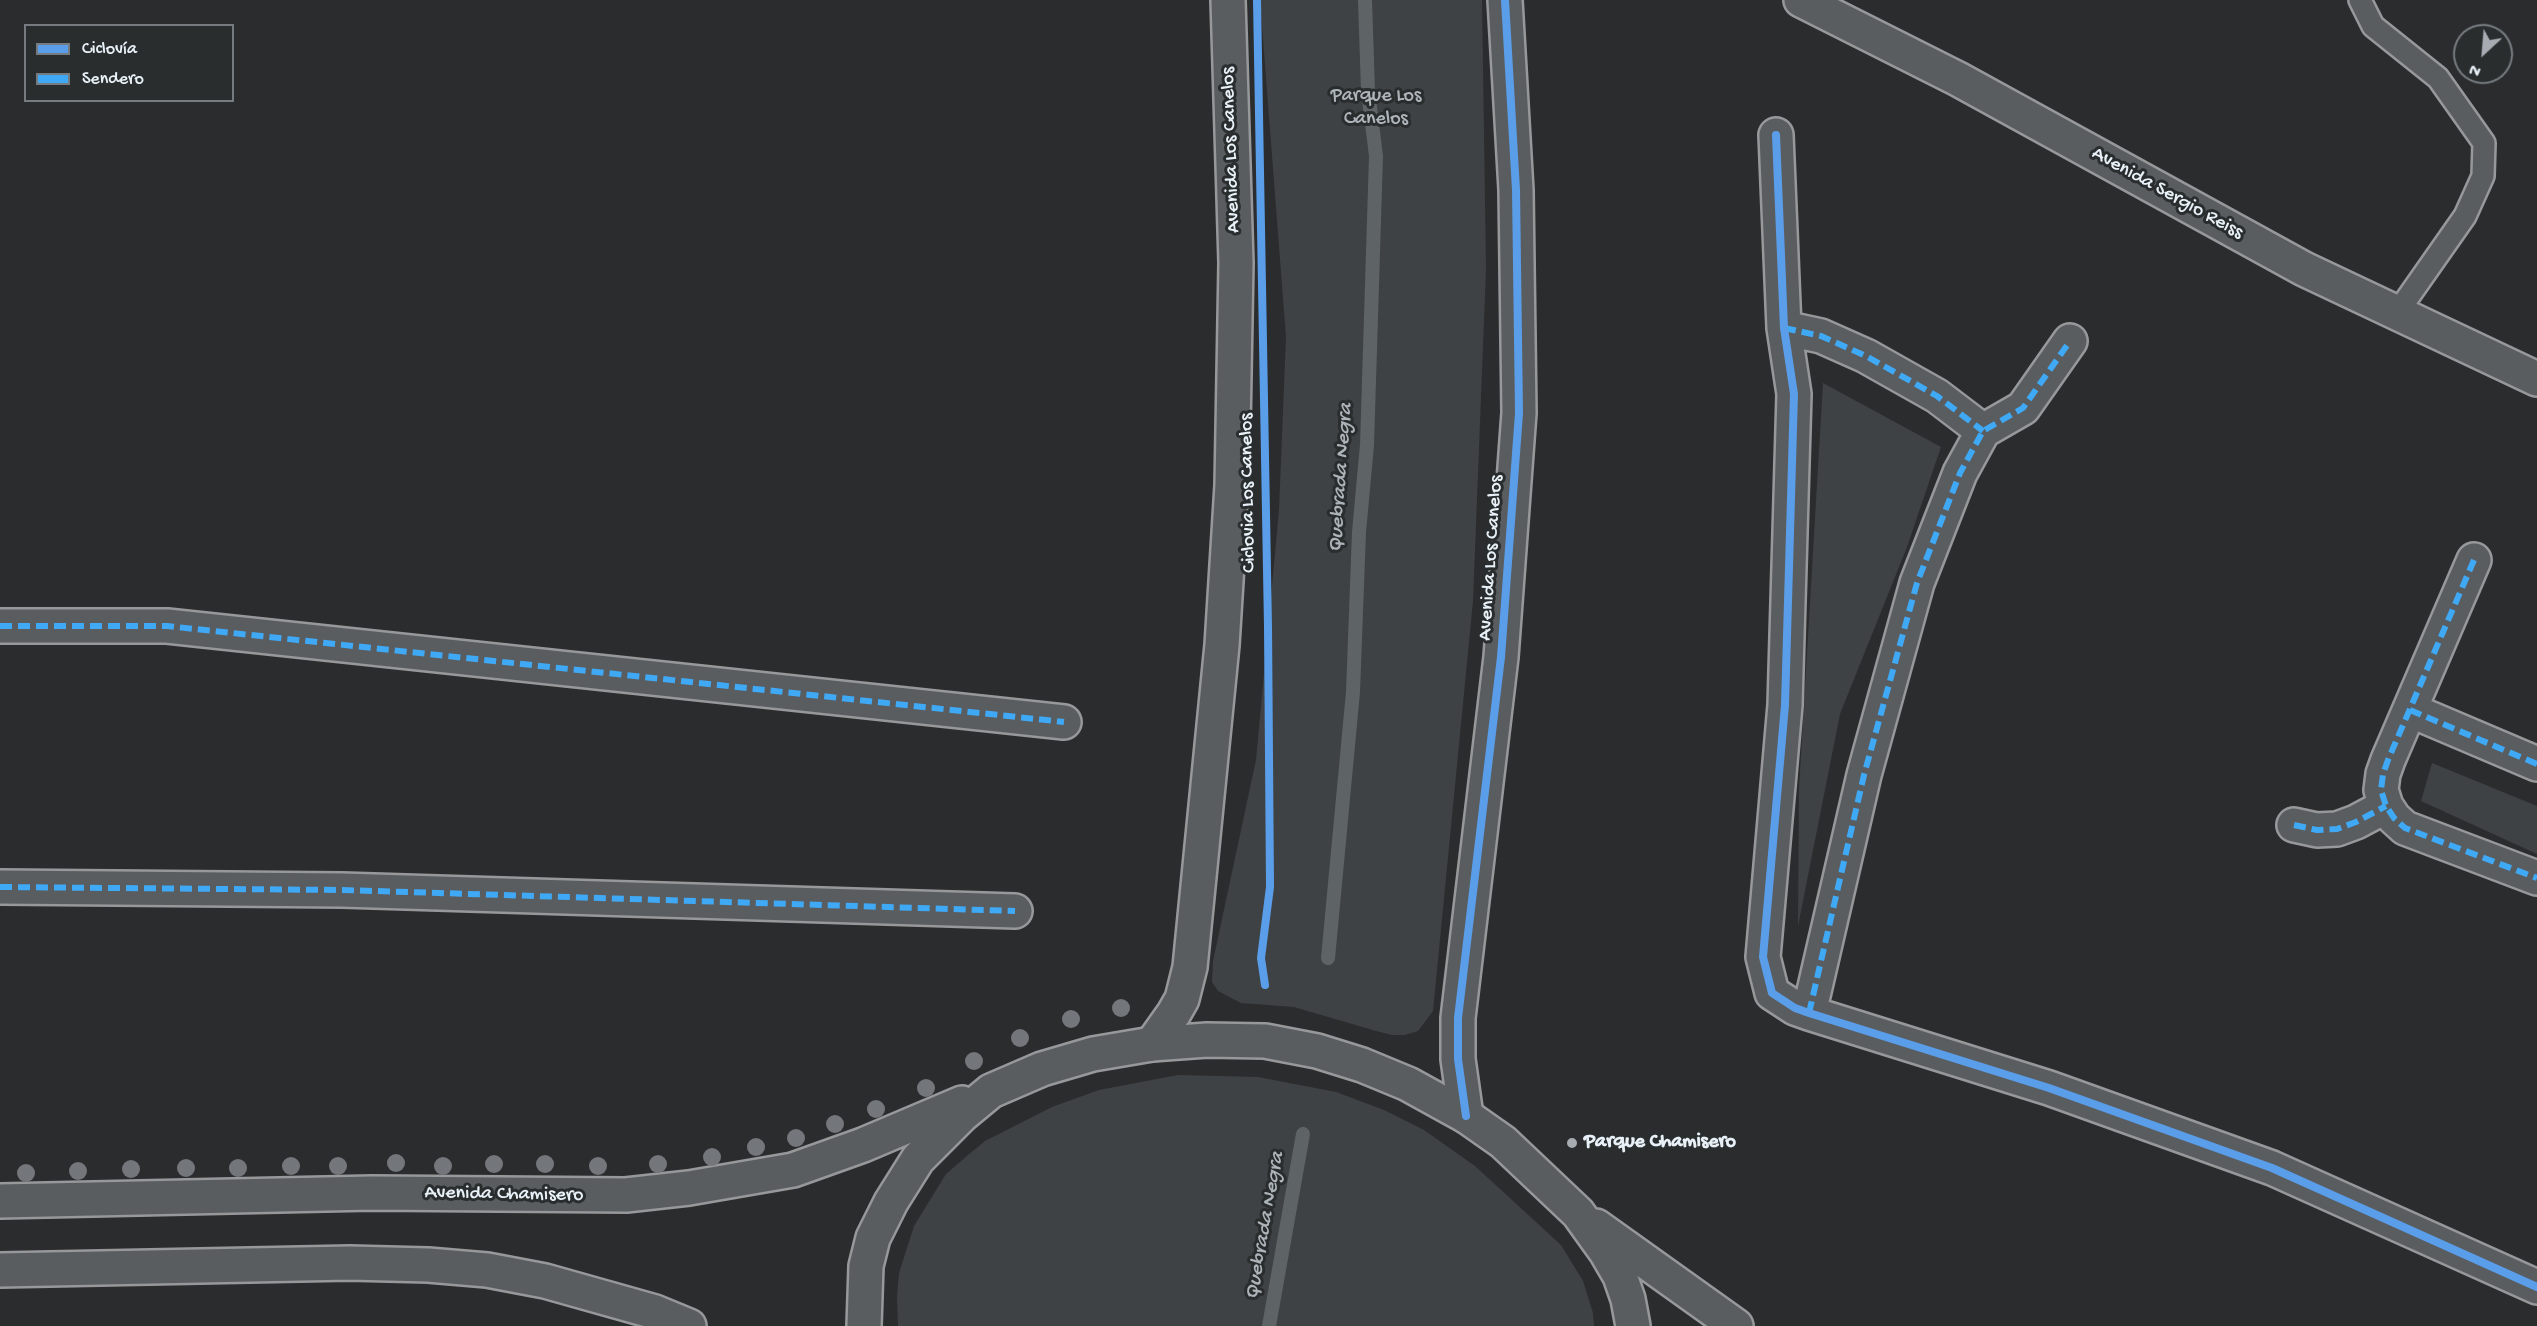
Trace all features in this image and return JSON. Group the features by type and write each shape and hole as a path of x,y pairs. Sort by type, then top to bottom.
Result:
{"street":[{"name":"Avenida Los Canelos","path":"1152,1044 1182,999 1190,967 1222,645 1232,485 1236,263 1228,0"},
{"name":"Avenida Los Canelos","path":"1466,1116 1458,1059 1458,1018 1501,657 1519,413 1516,190 1504,0"},
{"name":"Avenida Sergio Reiss","path":"1802,0 1958,79 2304,269 2537,379"},
{"path":"1776,135 1784,328 1794,393 1785,705 1763,957 1772,993 1795,1008 1809,1013 2049,1088 2272,1168 2537,1287"},
{"path":"1784,328 1821,336 1866,356 1937,396 1983,431"},
{"path":"1809,1013 1864,775 1917,583 1960,473 1983,431 2023,408 2070,341"},
{"path":"2474,560 2383,774 2381,790 2386,806 2405,828 2537,878"},
{"path":"0,626 166,626 1064,722"},
{"path":"2410,710 2537,764"},
{"path":"2294,825 2318,830 2337,829 2386,806"},
{"path":"0,887 342,890 1016,911"},
{"name":"Avenida Chamisero","path":"0,1201 372,1193 626,1195 699,1187 793,1170 862,1146 1042,1069 1093,1054 1152,1044 1207,1040 1266,1041 1317,1051 1362,1065 1408,1084 1466,1116 1503,1142 1578,1213"},
{"path":"864,1326 866,1266 873,1238 891,1202 918,1159 936,1138 991,1091"},
{"path":"1578,1213 1606,1251 1620,1276 1628,1299 1633,1326"},
{"path":"1578,1213 1736,1326"},
{"path":"0,1270 350,1263 428,1265 488,1270 545,1281 634,1305 689,1326"}],"lane":[{"path":"2360,0 2373,26 2438,78 2484,143 2483,176 2465,216 2397,313"}],"green space":[{"name":"Parque Los Canelos","path":"1260,0 1482,0 1486,269 1473,601 1433,1011 1418,1031 1405,1035 1376,1031 1294,1007 1241,1003 1218,991 1212,982 1213,961 1256,760 1279,510 1286,337"},
{"path":"1823,383 1941,447 1907,547 1840,714 1798,926 1799,789"},
{"path":"2432,763 2537,806 2537,854 2421,801"},
{"path":"1178,1075 1258,1077 1336,1092 1384,1110 1424,1130 1475,1166 1561,1245 1583,1281 1593,1313 1594,1326 898,1326 899,1273 914,1226 946,1174 985,1141 1052,1107 1099,1090"}],"waterway":[{"name":"Quebrada Negra","path":"1328,958 1353,692 1359,532 1367,445 1376,156 1368,91 1365,0"},
{"name":"Quebrada Negra","path":"1269,1326 1303,1134"}],"marked path":[{"path":"1784,328 1821,336 1866,356 1937,396 1983,431"},
{"path":"1809,1013 1864,775 1917,583 1960,473 1983,431 2023,408 2070,341"},
{"path":"2474,560 2388,760 2381,790 2386,806 2405,828 2537,878"},
{"path":"0,626 167,626 1064,722"},
{"path":"2410,710 2537,764"},
{"path":"2294,825 2317,830 2337,829 2386,806"},
{"path":"0,887 342,890 1015,911"}],"cycle path":[{"name":"Ciclovia Los Canelos","path":"1257,0 1268,627 1270,887 1261,958 1265,985"},
{"path":"1466,1116 1458,1059 1458,1018 1501,657 1519,413 1516,190 1505,0"},
{"path":"1776,135 1784,328 1794,394 1785,705 1763,957 1772,993 1795,1008 1809,1013 2049,1088 2272,1168 2537,1287"}],"place":[{"name":"Parque Chamisero","path":"1572,1143"}]}
